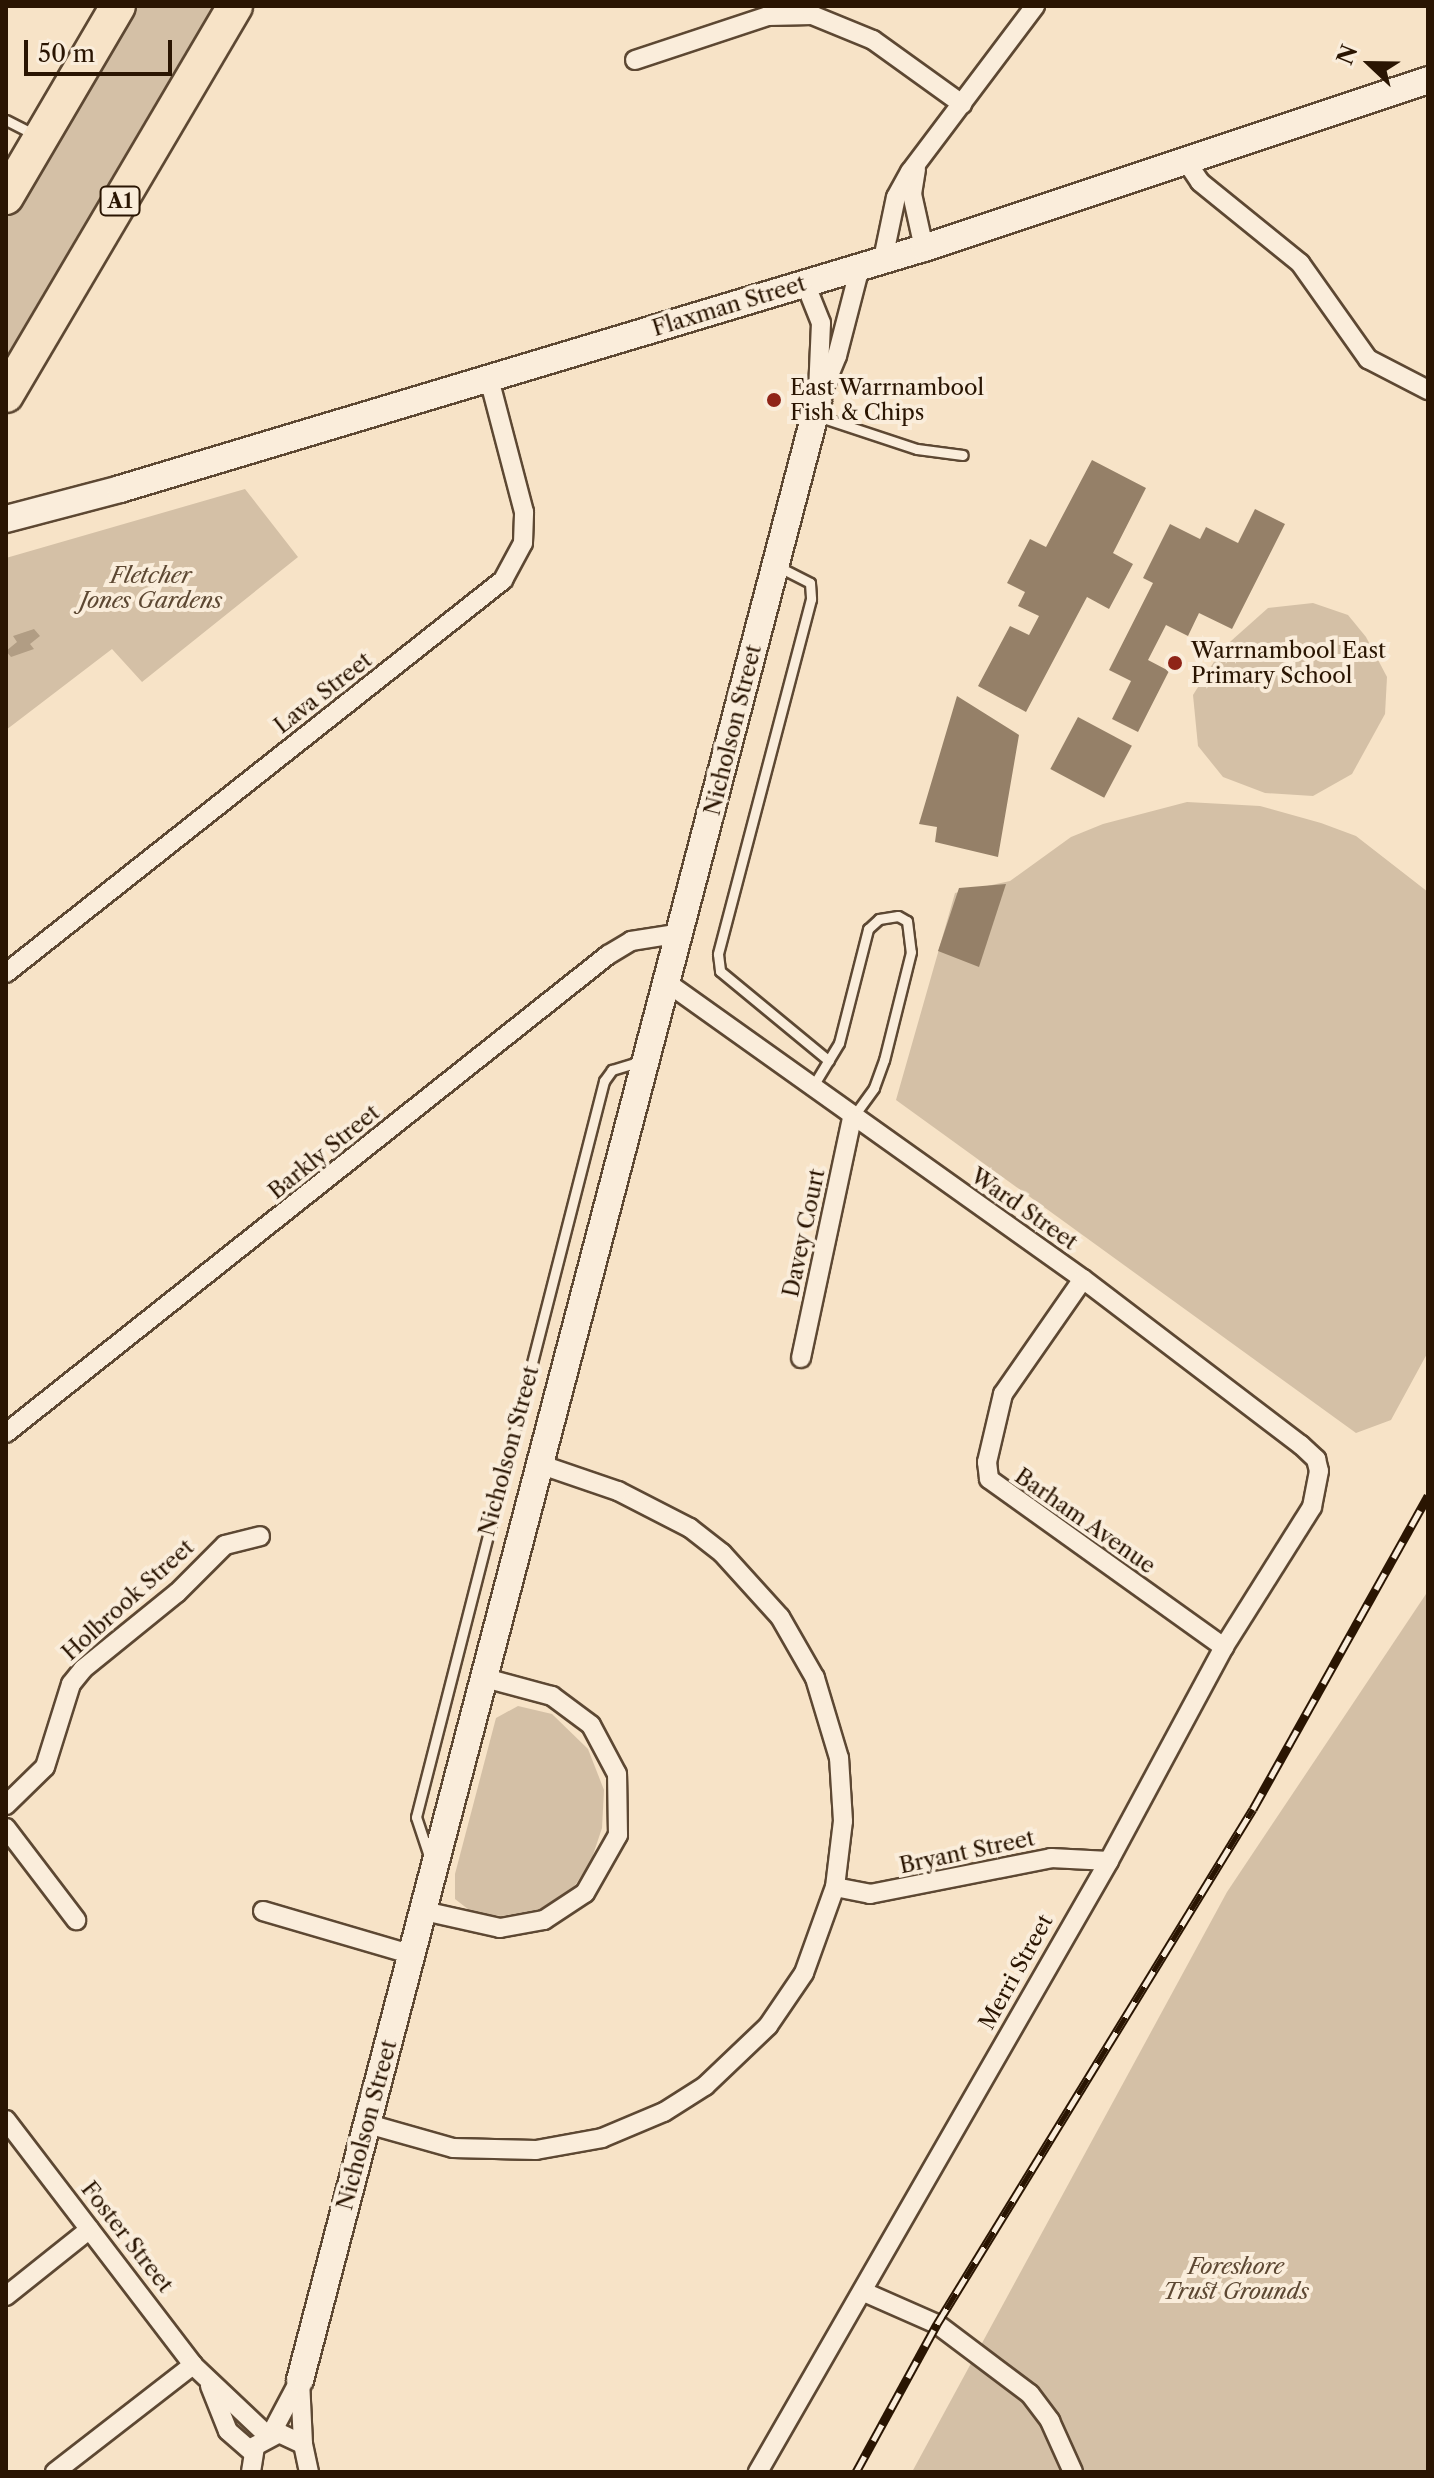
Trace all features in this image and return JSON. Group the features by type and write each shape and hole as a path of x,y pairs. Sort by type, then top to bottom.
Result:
{"highway":[{"path":"6,197 118,6"},
{"name":"A1","path":"6,395 235,6"}],"street":[{"name":"Nicholson Street","path":"252,2452 270,2435 300,2380 669,984 816,408 896,197 925,152 1035,6"},
{"path":"635,60 785,10 828,18 857,31 962,104"},
{"name":"Flaxman Street","path":"12,515 489,379 924,248 1428,80"},
{"path":"924,248 912,194 925,152"},
{"path":"1186,161 1200,182 1300,263 1368,359 1428,390"},
{"name":"Nicholson Street","path":"805,283 821,323 816,408"},
{"name":"Lava Street","path":"6,973 503,580 523,543 524,512 489,379"},
{"name":"Barkly Street","path":"6,1433 608,955 631,941 682,933"},
{"name":"Ward Street","path":"669,984 813,1086 852,1118 1083,1279 1301,1445 1316,1459 1316,1495"},
{"name":"Davey Court","path":"801,1358 852,1118"},
{"name":"Barham Avenue","path":"1083,1279 1003,1394 987,1462 989,1479 1224,1647"},
{"path":"368,2124 453,2148 536,2150 602,2138 664,2112 705,2086 768,2026 804,1973 835,1887 843,1821 836,1744 815,1678 780,1617 722,1553 690,1528 618,1491 542,1465"},
{"name":"Merri Street","path":"758,2472 1109,1861 1224,1647 1316,1495"},
{"name":"Holbrook Street","path":"6,1805 45,1767 71,1684 83,1669 177,1593 225,1545 260,1536"},
{"path":"424,1911 500,1928 544,1920 585,1893 618,1835 617,1774 591,1725 552,1696 485,1678"},
{"path":"6,1828 76,1920"},
{"name":"Bryant Street","path":"835,1887 870,1894 1051,1858 1109,1861"},
{"path":"263,1911 413,1955"},
{"name":"Foster Street","path":"6,2120 193,2365 209,2383 270,2435"},
{"path":"6,2296 90,2229"},
{"path":"864,2292 937,2324 1030,2394 1050,2421 1073,2472"},
{"path":"55,2472 193,2365"},
{"name":"Nicholson Street","path":"300,2380 303,2444 309,2472"},
{"name":"Foster Street","path":"209,2383 228,2431 252,2452"},
{"path":"270,2435 291,2435 303,2444"},
{"path":"251,2472 252,2452"}],"lane":[{"path":"6,120 40,138"},
{"path":"816,408 917,449 963,455"},
{"path":"774,565 810,583 811,599 718,954 720,971 829,1061"},
{"path":"813,1086 839,1043 868,929 879,919 898,916 907,921 911,952 884,1060 874,1088 852,1118"},
{"name":"Nicholson Street","path":"435,1869 416,1817 604,1081 612,1070 649,1059"}],"green space":[{"path":"118,6 234,6 6,395 6,197"},
{"name":"Fletcher Jones Gardens","path":"245,489 298,557 142,682 112,649 6,730 6,558"},
{"path":"1313,603 1348,615 1366,637 1387,677 1385,714 1352,774 1313,796 1265,793 1223,777 1198,746 1193,695 1222,649 1268,608"},
{"path":"1187,802 1260,806 1356,836 1428,892 1428,1352 1391,1420 1356,1433 896,1100 955,893 1010,881 1071,837 1103,824"},
{"name":"Foreshore Trust Grounds","path":"1428,1591 1428,2472 912,2472 1227,1892"},
{"path":"518,1706 552,1714 588,1749 604,1790 602,1828 591,1861 574,1887 540,1909 502,1916 473,1913 455,1899 455,1874 496,1718"}],"shaded area":[{"path":"34,629 40,636 30,644 34,649 11,657 6,651 17,642 13,636"}],"building":[{"path":"1092,460 1146,488 1113,553 1133,564 1109,609 1087,597 1026,712 978,686 1010,626 1029,635 1039,616 1018,606 1025,592 1007,583 1030,539 1046,547"},
{"path":"1255,509 1285,524 1232,629 1199,613 1188,636 1166,625 1148,660 1169,671 1138,732 1112,719 1131,681 1109,670 1153,583 1143,578 1170,524 1200,539 1206,527 1238,543"},
{"path":"957,696 1019,735 998,857 935,842 937,827 919,824"},
{"path":"1078,717 1132,746 1104,798 1050,769"},
{"path":"1006,884 979,967 938,951 959,888"}],"railway":[{"path":"856,2472 937,2324 1253,1809 1428,1496"}],"place":[{"name":"East Warrnambool Fish & Chips","path":"774,400"},
{"name":"Warrnambool East Primary School","path":"1175,663"}]}
